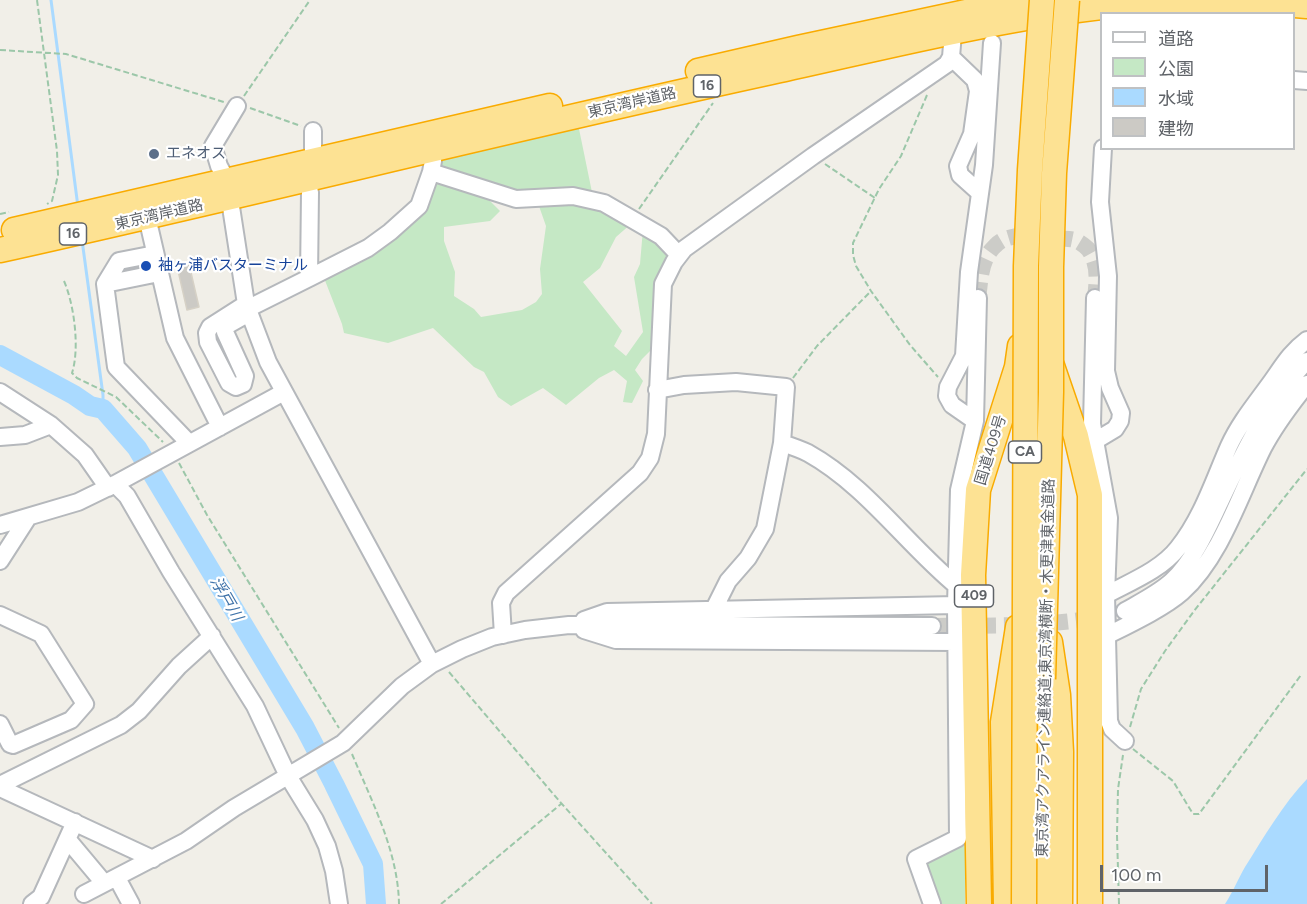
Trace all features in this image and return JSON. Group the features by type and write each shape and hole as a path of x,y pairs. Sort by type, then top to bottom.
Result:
{"highway":[{"name":"東京湾岸道路","path":"0,250 147,218 228,190 798,48 1022,0"},
{"name":"東京湾岸道路","path":"5,223 431,162 725,82 954,16 1054,5 1127,5 1179,1 1254,1 1307,6"},
{"name":"国道409号","path":"979,904 973,575 978,490 1017,367 1028,295 1054,5"},
{"path":"1054,5 1043,337 1041,579 1058,695 1061,752 1060,904"},
{"name":"東京湾アクアライン連絡道;東京湾横断・木更津東金道路","path":"1024,904 1026,266 1030,170 1054,5"},
{"name":"東京湾アクアライン連絡道;東京湾横断・木更津東金道路","path":"1043,904 1043,679 1051,392 1054,5"},
{"path":"1006,904 1003,722 1020,615 1028,384 1028,295"},
{"path":"1043,337 1077,436 1090,495 1090,904"}],"street":[{"path":"503,635 501,603 506,593 646,467 656,434 663,284 679,255 684,249 813,156 947,64 951,57 954,16"},
{"path":"975,421 952,405 947,396 948,387 964,356 969,272 980,193 992,43"},
{"path":"951,57 975,80 978,91 972,134 958,166 960,175 980,193"},
{"path":"237,106 213,146 228,190 247,308 268,362 284,392 436,662"},
{"path":"313,131 313,152"},
{"path":"1095,441 1114,429 1120,421 1121,412 1110,388 1106,371 1108,276 1100,202 1103,150"},
{"path":"247,308 226,326 225,332 245,376 243,384 236,387 229,383 208,342 207,333 216,323 368,248 390,232 419,206 431,162 516,199 573,196 604,203 661,236 679,255"},
{"path":"309,278 310,192"},
{"path":"147,218 175,338 220,427"},
{"path":"155,254 119,261 105,284 116,367 189,443"},
{"path":"105,284 159,273"},
{"path":"932,904 916,859 958,838 956,605 959,490 975,421 978,298"},
{"path":"1095,298 1092,424 1109,518 1106,595 1109,721 1112,729 1125,741"},
{"path":"1106,595 1167,559 1179,547 1202,508 1231,442 1252,406 1292,352 1307,339"},
{"path":"1125,611 1148,598 1172,580 1192,555 1206,533 1264,416 1295,373 1307,361"},
{"path":"657,390 684,385 736,382 786,387 782,443 765,529 748,558 728,581 712,611"},
{"path":"1106,636 1135,622 1180,593 1198,575 1218,542 1277,423 1307,384"},
{"path":"0,525 27,519 78,502 284,392"},
{"path":"0,393 51,424 85,454 111,486 127,496 255,706 288,776 315,820 327,846 339,904"},
{"path":"0,437 25,435 51,424"},
{"path":"782,443 806,452 832,469 881,512 936,569 957,586"},
{"path":"0,561 27,519"},
{"path":"569,625 607,612 956,605"},
{"path":"0,615 40,634 86,704 71,720 13,744 10,744 0,724"},
{"path":"569,625 616,640 957,642"},
{"path":"84,894 186,841 234,808 344,740 402,686 436,662 462,649 503,635 569,625 932,626"},
{"path":"2,790 121,725 139,711 179,666 212,636"},
{"path":"2,790 153,859"},
{"path":"39,902 75,822"},
{"path":"68,840 111,880 131,904"}],"path":[{"path":"37,0 57,151 58,175 52,201 44,206"},
{"path":"237,106 310,0"},
{"path":"0,50 66,54 237,106 246,106 313,131"},
{"path":"937,71 902,156 875,198 853,243 853,255 856,266 871,291 910,345 948,387"},
{"path":"633,219 725,82"},
{"path":"813,156 875,198"},
{"path":"0,214 5,223"},
{"path":"64,281 71,297 76,360 72,373 77,378 116,397 173,452 207,515 344,740 383,826 393,862 399,904"},
{"path":"786,387 817,346 871,291"},
{"path":"1119,904 1118,812 1125,741 1141,689 1194,611 1307,469"},
{"path":"436,662 652,904"},
{"path":"1125,741 1173,781 1192,814 1199,814 1301,675"},
{"path":"441,904 561,803"}],"green space":[{"path":"578,124 594,202 632,223 616,237 600,268 583,282 622,331 614,346 626,356 643,332 634,277 640,264 643,229 671,247 655,346 635,370 643,381 632,403 623,402 627,381 614,370 599,378 566,405 543,388 511,406 498,397 484,372 474,367 433,328 388,343 344,333 324,278 370,251 434,178 484,195 500,211 490,221 444,227 444,241 455,272 454,296 474,309 481,317 522,310 536,302 542,294 540,269 546,226 533,189 507,193 434,170 435,156"},
{"path":"965,841 965,904 936,904 925,876 925,858"}],"water":[{"path":"1307,779 1307,904 1225,904 1274,821"}],"building":[{"path":"189,264 199,307 187,310 177,266"}],"waterway":[{"path":"51,0 78,207"},
{"path":"82,240 103,409"},
{"name":"浮戸川","path":"0,355 90,406 103,409 137,448 305,728 373,864 376,904"}],"tunnel":[{"path":"978,298 986,257 1001,241 1016,236 1072,239 1080,242 1092,255 1096,267 1095,298"},
{"path":"932,626 1054,623 1125,611"}],"place":[{"name":"エネオス","path":"154,154"},
{"name":"袖ヶ浦バスターミナル","path":"146,266"}]}
